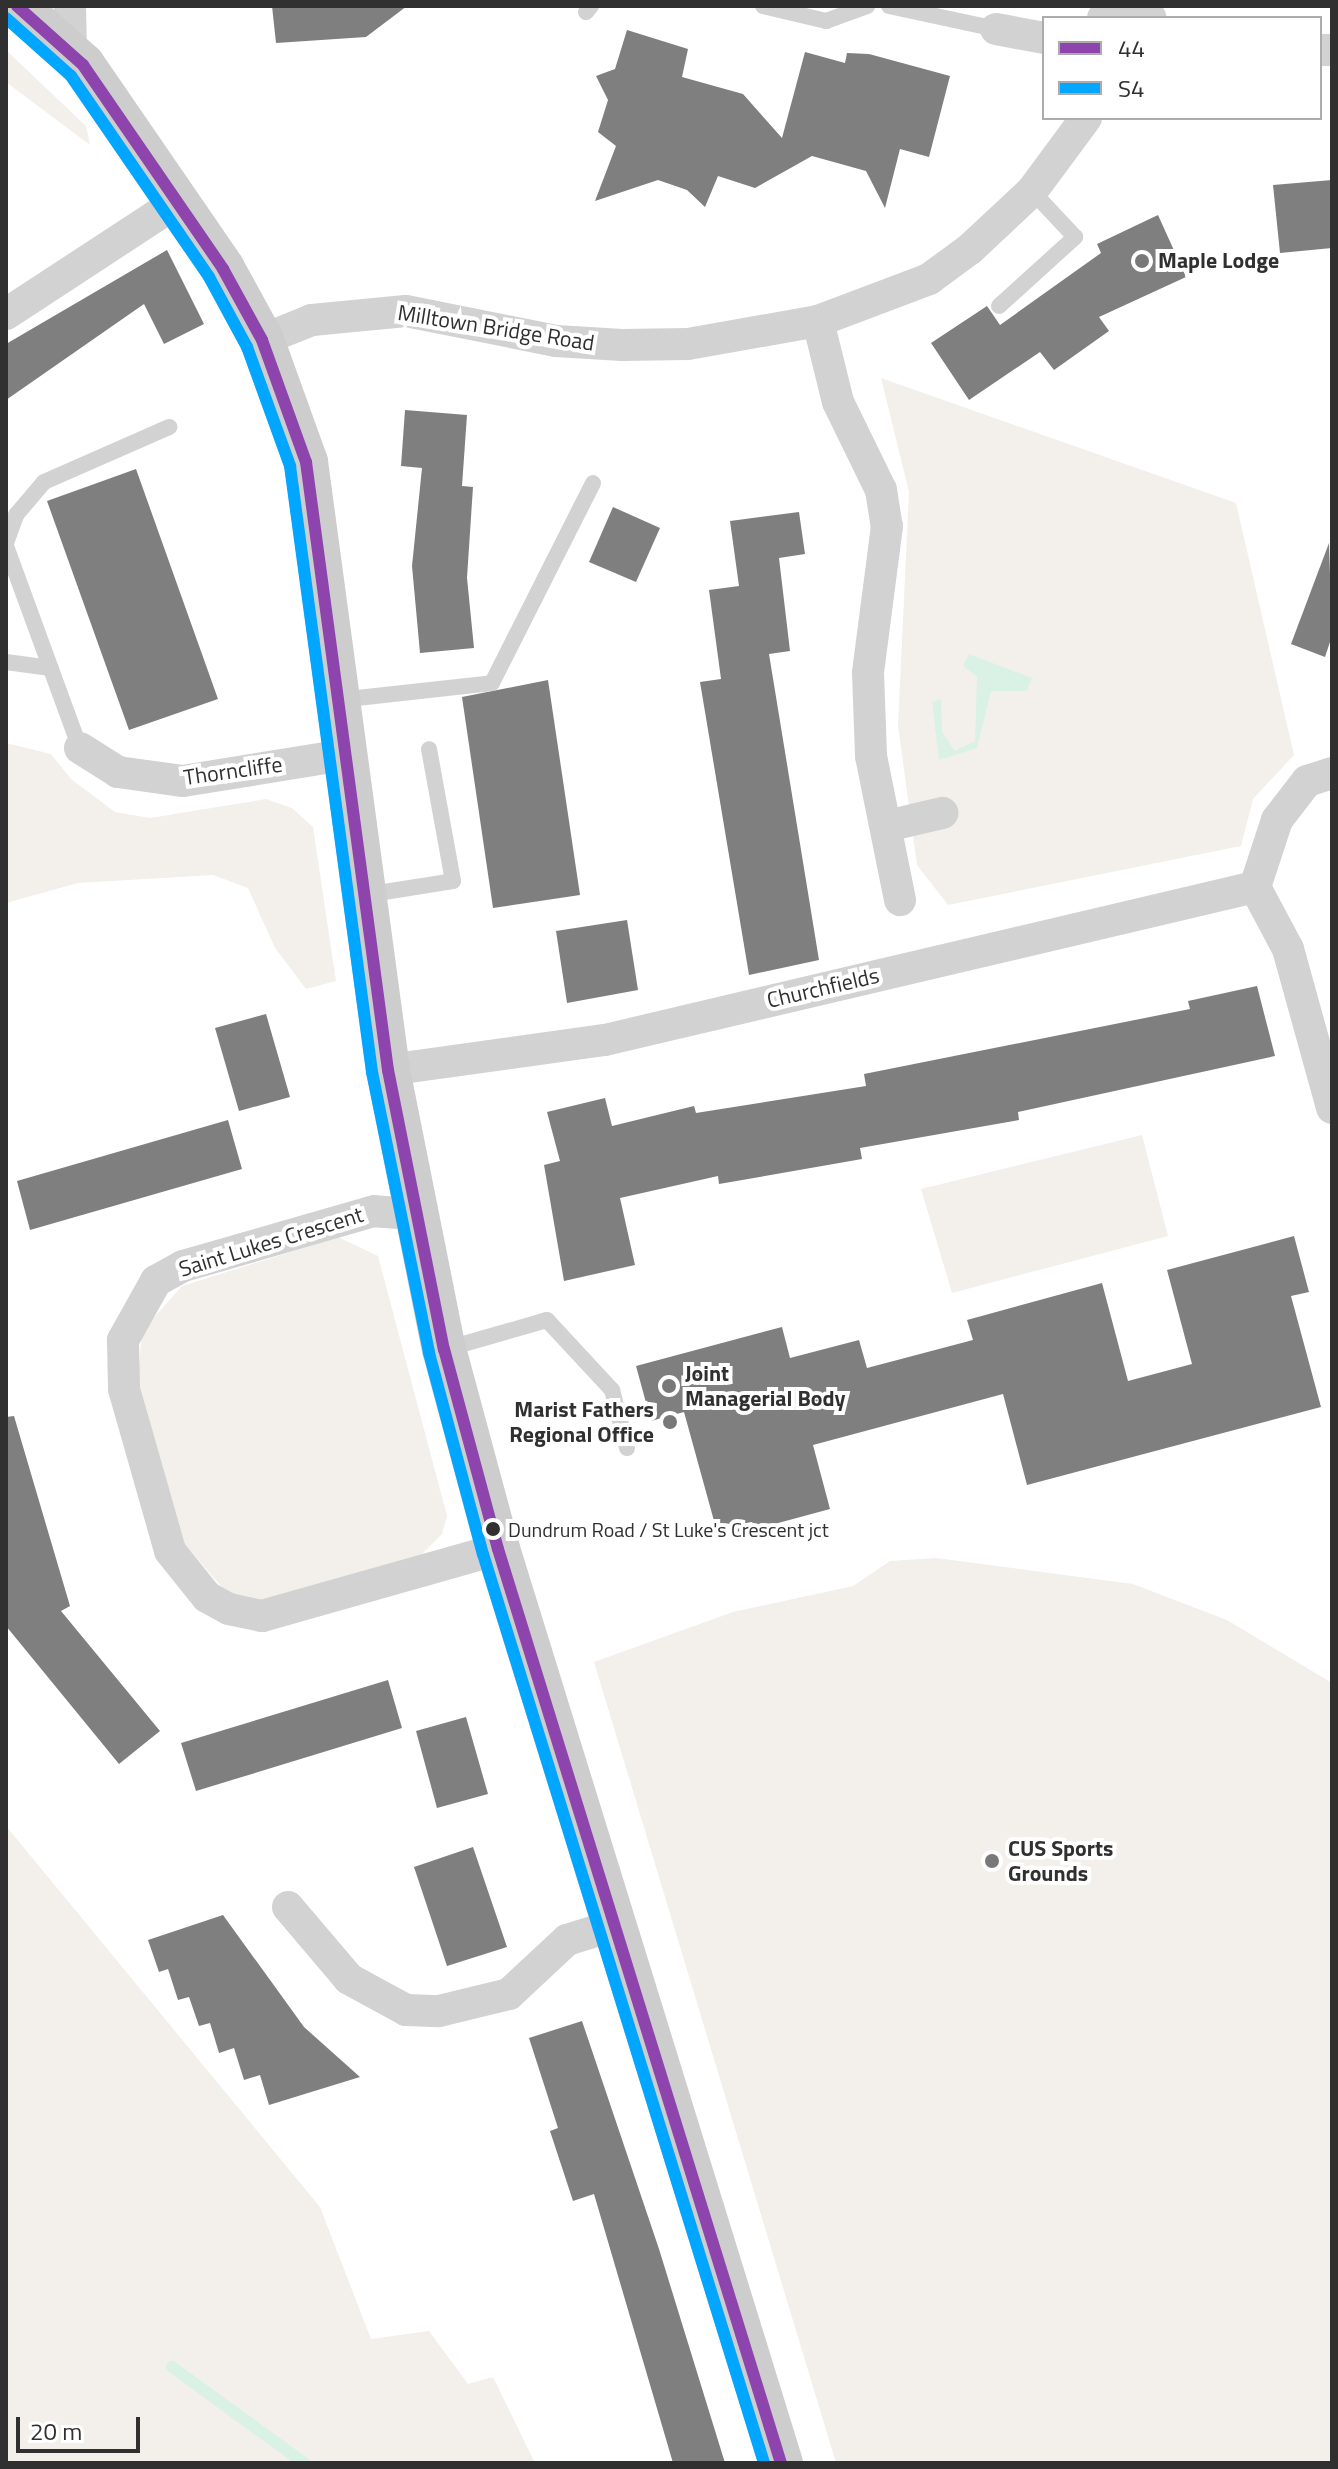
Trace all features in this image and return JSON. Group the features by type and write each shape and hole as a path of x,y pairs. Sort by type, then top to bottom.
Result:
{"main road":[{"path":"17,6 71,50 179,201 262,340 306,462 388,1070 413,1214 444,1349 498,1549 781,2463"}],"street":[{"path":"70,6 71,50"},
{"path":"996,29 1042,38"},
{"name":"Milltown Bridge Road","path":"262,340 312,320 406,311 556,341 622,345 688,344 818,321 929,279 1032,191 1085,120"},
{"path":"6,314 179,201"},
{"path":"818,321 838,402 881,490 887,526 868,673 871,756 900,900"},
{"name":"Thorncliffe","path":"80,748 118,772 183,781 344,755"},
{"path":"1332,773 1307,781 1277,820 1255,887 1288,949 1332,1108"},
{"path":"887,826 942,813"},
{"name":"Churchfields","path":"388,1070 605,1040 1255,887"},
{"name":"Saint Lukes Crescent","path":"413,1214 374,1211 183,1266 156,1281 123,1340 124,1389 170,1551 207,1597 229,1609 262,1616 498,1549"},
{"path":"288,1907 349,1979 406,2010 439,2011 509,1994 567,1940 615,1925"}],"lane":[{"path":"763,6 826,21 867,6"},
{"path":"889,6 996,29"},
{"path":"999,306 1075,237 1032,191"},
{"path":"80,748 51,668 12,585 6,545 16,515 44,482 169,427"},
{"path":"338,700 492,683 593,483"},
{"path":"6,662 51,668"},
{"path":"362,895 453,881 429,749"},
{"path":"444,1349 547,1320 612,1390 627,1448"}],"shaded area":[{"path":"6,50 86,126 90,145 6,82"},
{"path":"881,378 1236,503 1294,755 1253,799 1241,846 948,905 917,865 898,726 909,492"},
{"path":"969,654 1032,678 1027,691 991,691 977,748 939,760 932,702 941,699 942,732 955,751 975,741 977,677 963,666"},
{"path":"6,743 51,754 71,779 115,812 150,818 266,799 292,808 313,827 336,981 306,989 275,948 248,888 213,875 78,883 6,903"},
{"path":"1142,1135 1168,1236 952,1293 921,1189"},
{"path":"338,1237 378,1256 447,1516 442,1534 419,1557 262,1602 226,1592 182,1541 138,1378 142,1331 182,1286"},
{"name":"CUS Sports Grounds","path":"936,1558 1133,1584 1227,1620 1332,1683 1332,2463 836,2463 594,1662 733,1612 853,1586 890,1561"},
{"path":"6,1826 320,2207 371,2339 429,2331 468,2384 493,2377 535,2463 6,2463"}],"building":[{"path":"272,6 407,6 366,37 276,43"},
{"path":"627,30 688,49 682,77 743,94 782,138 805,52 845,63 847,53 869,54 950,76 929,157 900,149 885,208 866,171 812,156 755,188 718,176 705,207 687,190 658,180 595,201 616,146 598,132 608,100 596,76 615,69"},
{"name":"Maple Lodge","path":"1332,180 1332,248 1280,253 1273,185"},
{"path":"1158,215 1186,277 1099,317 1109,331 1054,370 1040,352 969,400 931,343 987,306 1000,325 1101,253 1097,244"},
{"path":"167,250 204,324 164,344 144,304 6,400 6,344"},
{"path":"405,410 467,415 462,486 473,487 467,578 474,648 420,653 412,566 422,468 401,466"},
{"path":"136,469 218,699 129,730 47,501"},
{"path":"613,507 660,528 636,582 589,562"},
{"path":"799,512 805,554 779,558 790,651 769,654 819,960 749,975 700,682 721,679 709,590 739,586 730,521"},
{"path":"1329,543 1332,636 1325,657 1291,644"},
{"path":"548,680 580,895 493,908 462,697"},
{"path":"627,920 638,990 567,1003 556,931"},
{"path":"1257,986 1275,1056 1018,1112 1019,1120 860,1148 862,1159 719,1184 718,1176 620,1198 635,1265 564,1281 544,1165 560,1161 547,1112 605,1098 612,1126 694,1106 696,1113 866,1086 864,1074 1190,1009 1188,1001"},
{"path":"266,1014 290,1097 239,1111 215,1028"},
{"path":"228,1120 242,1169 30,1230 17,1181"},
{"path":"1294,1236 1309,1292 1291,1296 1321,1407 1027,1485 1003,1394 813,1445 830,1509 719,1539 684,1412 651,1421 636,1366 782,1327 790,1358 859,1340 867,1368 973,1340 967,1320 1102,1283 1128,1381 1192,1364 1167,1270"},
{"path":"14,1416 70,1606 61,1611 160,1731 119,1764 6,1626 6,1417"},
{"path":"388,1680 402,1728 196,1791 181,1743"},
{"path":"466,1717 488,1794 437,1808 416,1731"},
{"path":"473,1847 507,1947 447,1966 414,1867"},
{"path":"223,1915 304,2027 360,2077 269,2105 260,2075 244,2080 234,2048 219,2053 210,2023 199,2026 189,1997 178,2000 168,1969 159,1972 148,1940"},
{"path":"582,2021 659,2249 725,2463 673,2463 594,2194 573,2201 550,2131 558,2128 529,2038"}],"waterway":[{"path":"172,2367 304,2463"}],"transit line":[{"name":"44","path":"17,6 83,65 223,269 262,340 306,462 388,1070 444,1349 498,1549 781,2463"},
{"name":"S4","path":"6,18 71,76 209,277 247,347 290,466 372,1072 429,1353 483,1554 764,2463"}],"place":[{"name":"Maple Lodge","path":"1142,261"},
{"name":"Joint Managerial Body","path":"669,1386"},
{"name":"Marist Fathers Regional Office","path":"670,1422"},
{"name":"Dundrum Road / St Luke's Crescent jct","path":"493,1529"},
{"name":"CUS Sports Grounds","path":"992,1861"}]}
